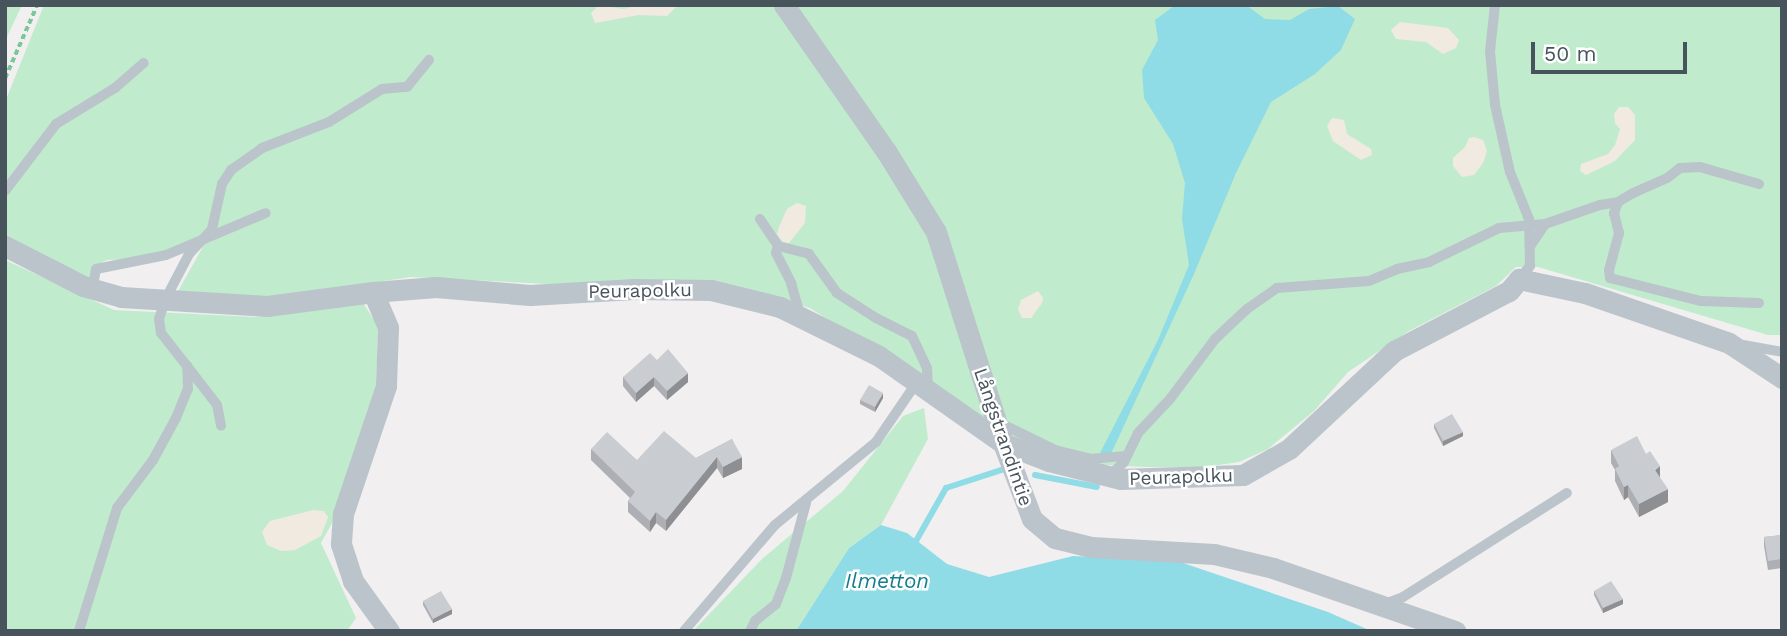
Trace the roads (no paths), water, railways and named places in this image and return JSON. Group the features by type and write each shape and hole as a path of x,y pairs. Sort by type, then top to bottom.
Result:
{"street":[{"name":"Långstrandintie","path":"785,5 886,151 936,232 1003,443 1032,519 1055,538 1091,547 1214,554 1273,568 1379,607 1455,631"},
{"name":"Peurapolku","path":"5,246 47,270 94,289 121,297 165,300 267,306 436,287 530,295 635,289 711,290 780,307 879,356 1003,443 1049,461 1120,479 1243,475 1289,449 1394,351 1509,291 1519,279"},
{"path":"1519,279 1585,293 1730,343 1782,378"},
{"path":"373,292 388,328 386,387 343,514 341,544 353,581 388,631"}],"lane":[{"path":"1495,5 1490,51 1495,105 1510,172 1530,226 1530,266 1519,279"},
{"path":"221,426 217,405 162,333 159,319 165,300 189,254 212,229 219,192 231,170 262,148 319,127 382,89 407,87 429,60"},
{"path":"5,191 56,124 115,88 144,63"},
{"path":"1108,477 1126,456 1138,433 1170,399 1215,339 1247,309 1277,288 1369,281 1397,269 1429,262 1499,229 1545,224 1600,205 1618,202 1680,168 1700,167 1759,184"},
{"path":"1618,202 1615,213 1619,233 1609,270 1610,278 1701,301 1759,303"},
{"path":"5,252 88,293 94,289 96,269 166,256 266,213"},
{"path":"684,631 775,525 806,503 876,442 922,386 927,368 912,337 838,293 809,254 778,246 760,219"},
{"path":"1530,250 1533,239 1545,224"},
{"path":"778,246 776,253 791,283 801,318"},
{"path":"1730,343 1782,352"},
{"path":"79,631 117,508 153,460 176,418 188,389 187,366"},
{"path":"996,421 1055,450 1090,459 1126,456"},
{"path":"1379,607 1403,597 1567,493"},
{"path":"750,631 755,621 776,604 786,578 806,503"}],"water":[{"path":"1175,5 1246,5 1265,19 1290,20 1309,9 1338,6 1355,19 1341,50 1315,74 1271,102 1236,173 1194,274 1110,456 1100,453 1158,340 1189,265 1182,219 1185,183 1173,144 1144,98 1142,70 1158,40 1155,20"},
{"name":"Ilmetton","path":"881,525 907,533 947,564 989,577 1073,556 1177,561 1328,612 1371,631 796,631 849,548"}],"waterway":[{"path":"916,541 946,488 1004,469"},
{"path":"1035,475 1097,487"}]}
